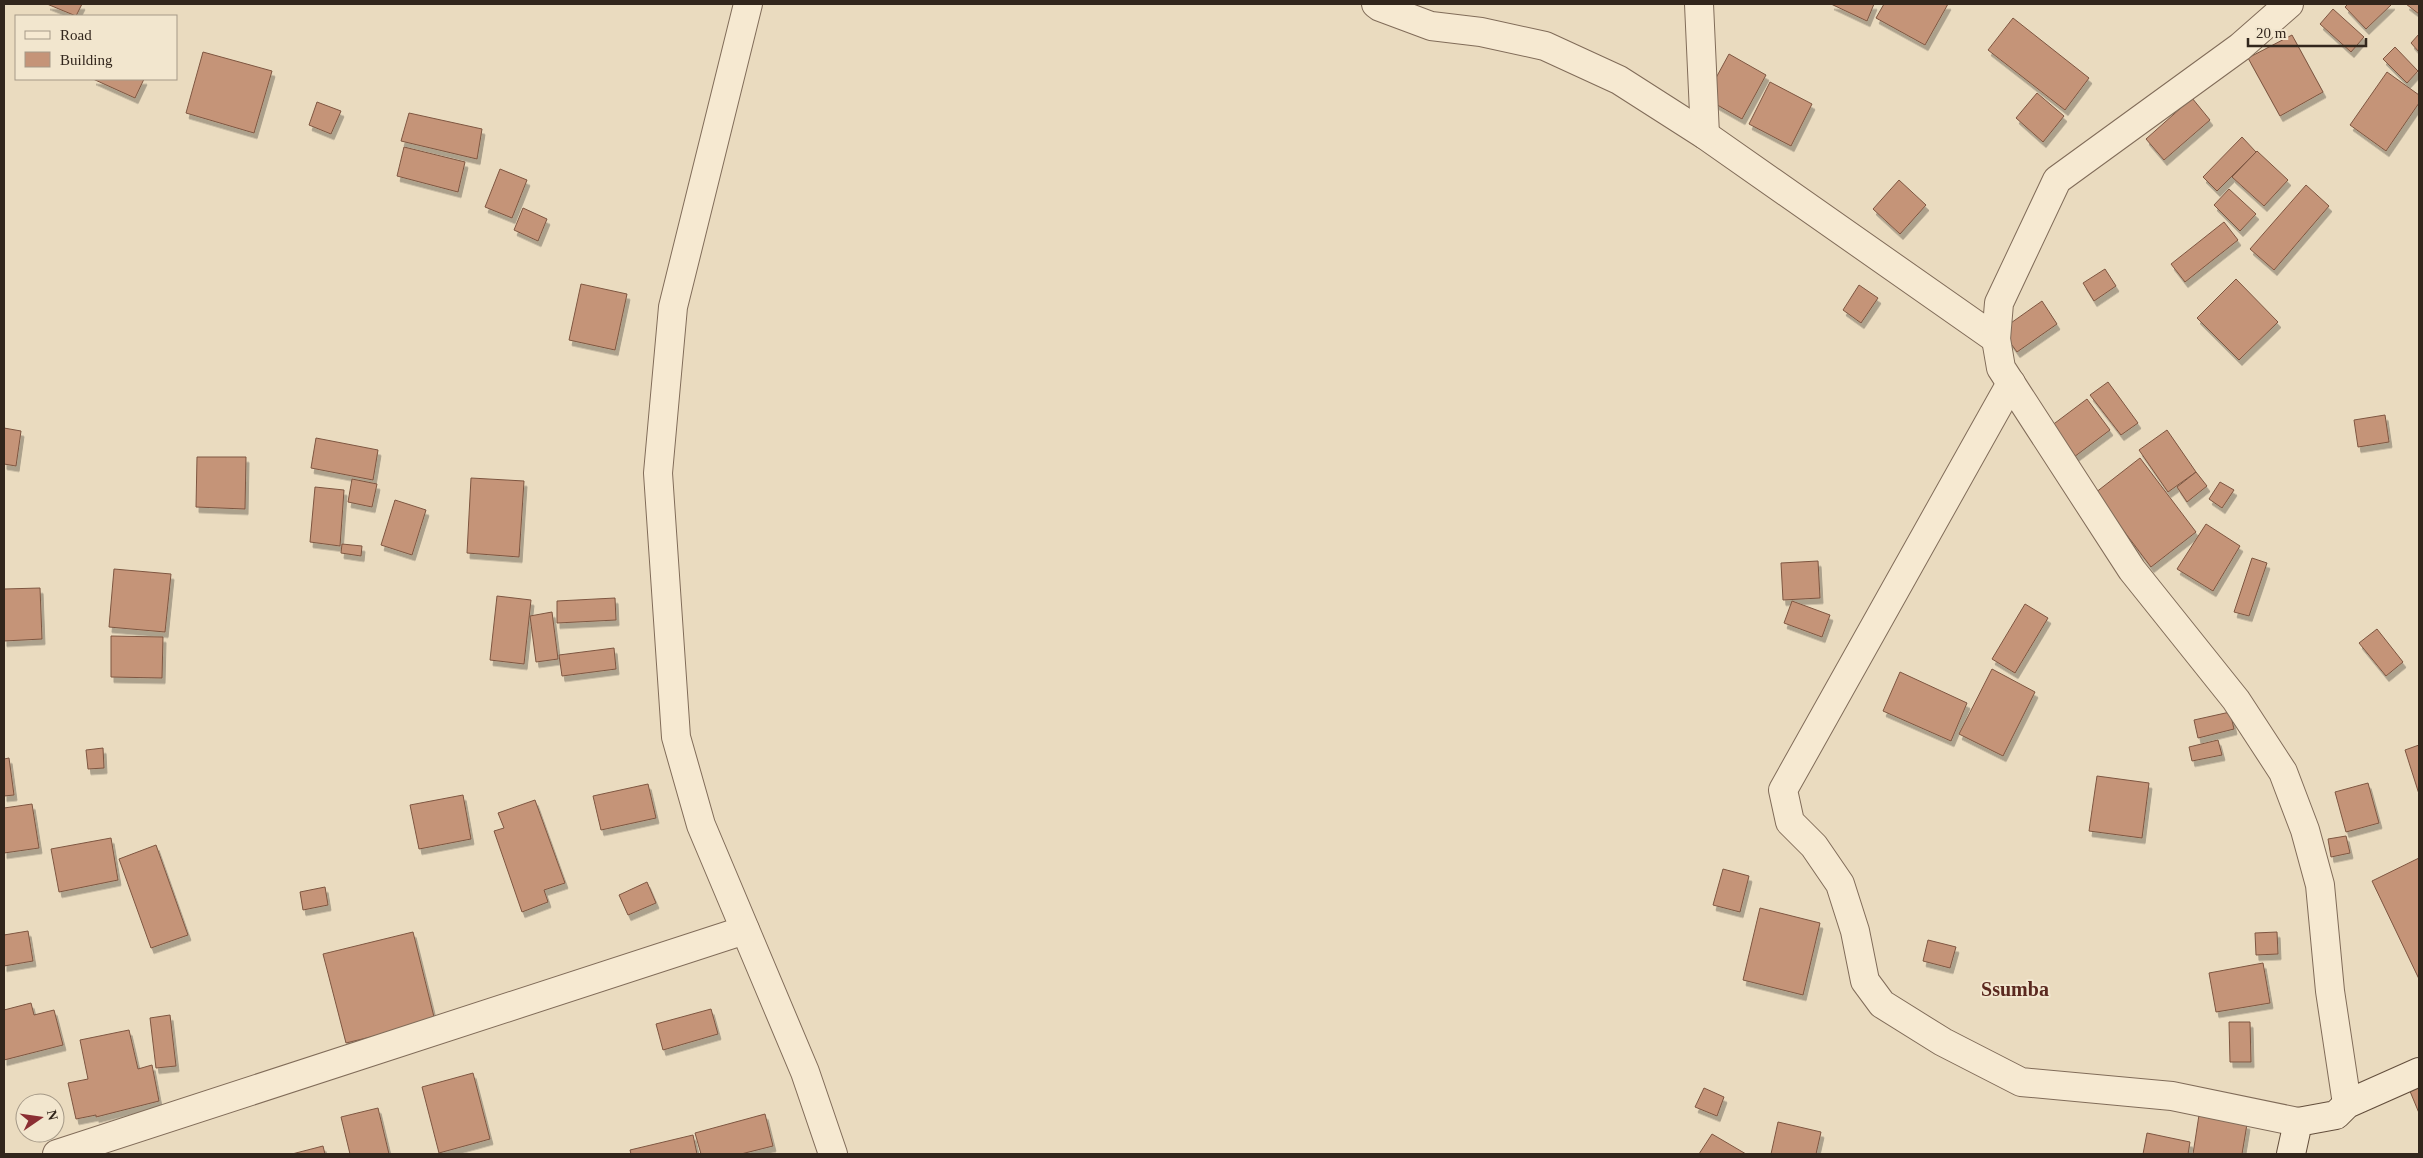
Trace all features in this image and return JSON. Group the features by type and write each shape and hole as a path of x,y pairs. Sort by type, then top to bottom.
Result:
{"street":[{"path":"748,4 673,307 658,473 676,737 701,825 805,1072 833,1154"},
{"path":"1376,4 1431,26 1481,32 1545,46 1619,80 1705,135 1996,339"},
{"path":"1699,4 1705,135"},
{"path":"2289,4 2240,48 2058,180 1999,303 1996,339 2001,368 2132,570 2236,700 2283,772 2305,830 2320,885 2330,991 2347,1104"},
{"path":"2011,384 1783,790 1790,822 1814,846 1840,884 1855,931 1865,981 1882,1004 1943,1042 2021,1082 2172,1096 2298,1122 2336,1115 2347,1104 2419,1072"},
{"path":"57,1154 746,930"},
{"path":"2291,1154 2298,1122"}],"building":[{"path":"47,4 82,4 76,15"},
{"path":"1831,4 1874,4 1867,21"},
{"path":"1884,4 1948,4 1925,45 1876,18"},
{"path":"2348,4 2392,4 2366,29 2345,7"},
{"path":"2406,4 2419,4 2419,14"},
{"path":"2333,9 2364,37 2351,52 2320,24"},
{"path":"2013,18 2089,78 2065,110 1988,50"},
{"path":"2419,34 2419,52 2411,43"},
{"path":"2292,35 2323,92 2280,116 2248,58"},
{"path":"2395,47 2418,71 2407,83 2383,59"},
{"path":"203,52 272,71 254,133 186,113"},
{"path":"1729,54 1766,75 1742,119 1705,98"},
{"path":"2387,72 2419,95 2419,103 2386,151 2350,125"},
{"path":"95,80 144,80 135,98"},
{"path":"1770,82 1812,104 1791,146 1749,124"},
{"path":"2037,93 2064,116 2043,142 2016,118"},
{"path":"2192,98 2210,120 2164,160 2146,139"},
{"path":"317,102 341,111 331,134 309,125"},
{"path":"409,113 482,129 477,159 401,141"},
{"path":"2242,137 2256,152 2217,191 2203,177"},
{"path":"404,147 465,162 458,192 397,176"},
{"path":"2257,151 2288,180 2264,206 2232,177"},
{"path":"500,169 527,180 512,218 485,207"},
{"path":"1899,180 1926,205 1900,234 1873,209"},
{"path":"2306,185 2329,206 2274,270 2250,249"},
{"path":"2229,189 2256,214 2240,231 2214,205"},
{"path":"523,208 547,219 538,241 514,230"},
{"path":"2224,222 2238,240 2185,282 2171,264"},
{"path":"2105,269 2116,286 2094,301 2083,283"},
{"path":"2236,279 2278,322 2239,360 2197,318"},
{"path":"581,284 627,294 615,350 569,340"},
{"path":"1859,285 1878,298 1861,323 1843,310"},
{"path":"2042,301 2057,324 2017,352 2001,330"},
{"path":"2108,382 2138,423 2121,435 2090,395"},
{"path":"2087,399 2110,430 2074,457 2051,426"},
{"path":"2385,415 2389,442 2358,447 2354,420"},
{"path":"4,428 21,431 16,466 4,464"},
{"path":"2167,430 2196,472 2168,492 2139,450"},
{"path":"316,438 378,450 373,480 311,468"},
{"path":"197,457 246,457 245,509 196,507"},
{"path":"2140,458 2196,532 2151,567 2095,493"},
{"path":"2196,472 2207,486 2187,502 2177,487"},
{"path":"471,478 524,481 519,557 467,553"},
{"path":"352,479 377,484 372,507 348,502"},
{"path":"2220,482 2234,490 2222,508 2209,499"},
{"path":"315,487 344,490 340,546 310,542"},
{"path":"395,500 426,510 412,555 381,545"},
{"path":"2206,524 2240,546 2213,591 2177,569"},
{"path":"342,544 362,546 361,556 341,553"},
{"path":"2252,558 2267,563 2249,616 2234,612"},
{"path":"1818,561 1820,598 1783,600 1781,563"},
{"path":"114,569 171,574 165,632 109,627"},
{"path":"40,588 42,639 4,641 4,589"},
{"path":"497,596 531,600 524,664 490,660"},
{"path":"615,598 616,620 557,623 557,601"},
{"path":"1792,601 1830,615 1822,637 1784,623"},
{"path":"2025,604 2048,618 2015,673 1992,659"},
{"path":"552,612 558,659 536,662 530,616"},
{"path":"2377,629 2403,662 2386,676 2359,643"},
{"path":"111,636 163,637 162,678 111,677"},
{"path":"614,648 616,669 562,676 559,655"},
{"path":"1992,669 2035,692 2003,756 1959,734"},
{"path":"1900,672 1967,703 1951,741 1883,711"},
{"path":"2230,712 2234,729 2198,738 2194,720"},
{"path":"2218,740 2222,755 2192,761 2189,747"},
{"path":"2419,745 2419,794 2405,750"},
{"path":"103,748 104,768 88,769 86,750"},
{"path":"9,758 14,795 4,796 4,759"},
{"path":"2097,776 2149,783 2142,838 2089,831"},
{"path":"2368,783 2379,823 2346,832 2335,792"},
{"path":"648,784 656,818 601,830 593,796"},
{"path":"463,795 471,839 419,849 410,805"},
{"path":"535,800 565,883 544,890 548,902 522,912 494,831 504,828 498,813"},
{"path":"32,804 39,848 4,853 4,808"},
{"path":"2346,836 2350,853 2331,857 2328,839"},
{"path":"111,838 118,880 59,892 51,849"},
{"path":"156,845 188,935 151,948 119,859"},
{"path":"2419,858 2419,979 2372,881"},
{"path":"1723,869 1749,876 1740,912 1713,905"},
{"path":"647,882 656,903 628,915 619,895"},
{"path":"325,887 328,905 303,910 300,892"},
{"path":"1760,908 1820,923 1803,995 1743,980"},
{"path":"28,931 33,961 4,966 4,935"},
{"path":"413,932 435,1021 346,1043 323,954"},
{"path":"2277,932 2278,954 2256,955 2255,933"},
{"path":"1928,940 1956,947 1950,968 1923,961"},
{"path":"2263,963 2270,1003 2216,1012 2209,973"},
{"path":"31,1003 34,1015 54,1010 63,1045 4,1060 4,1010"},
{"path":"711,1009 718,1034 663,1050 656,1024"},
{"path":"170,1015 176,1066 156,1068 150,1018"},
{"path":"2229,1022 2250,1022 2251,1062 2230,1062"},
{"path":"129,1030 138,1069 152,1065 159,1101 96,1117 96,1115 76,1119 68,1083 88,1079 80,1040"},
{"path":"473,1073 490,1139 439,1153 422,1087"},
{"path":"2419,1079 2419,1113 2407,1084"},
{"path":"1704,1088 1724,1097 1717,1116 1695,1107"},
{"path":"378,1108 389,1154 350,1154 341,1117"},
{"path":"765,1114 773,1146 741,1154 701,1154 695,1133"},
{"path":"2199,1115 2247,1124 2242,1154 2193,1154"},
{"path":"1778,1122 1821,1132 1816,1154 1771,1154"},
{"path":"2147,1133 2190,1142 2188,1154 2143,1154"},
{"path":"1712,1134 1746,1154 1699,1154"},
{"path":"693,1135 697,1154 631,1154 630,1150"},
{"path":"323,1146 325,1154 292,1154"}],"district":[{"name":"Ssumba","path":"2015,989"}]}
